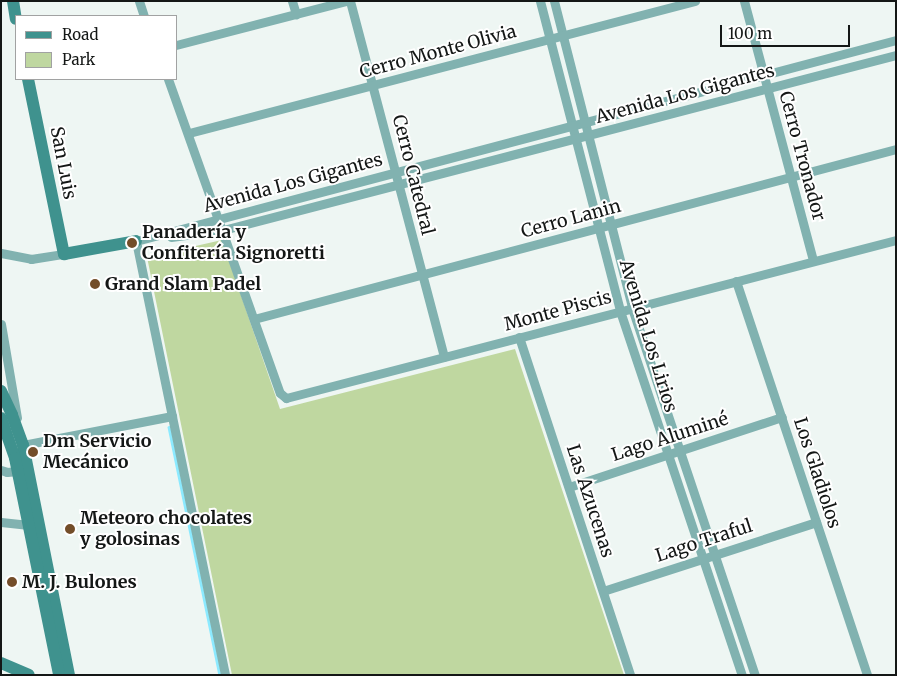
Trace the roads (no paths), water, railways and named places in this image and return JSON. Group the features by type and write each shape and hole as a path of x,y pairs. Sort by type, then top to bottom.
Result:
{"main road":[{"path":"13,1 15,15"},
{"name":"San Luis","path":"28,80 64,254"},
{"path":"64,254 136,241"},
{"path":"1,391 21,440 22,467 29,525 59,675"},
{"path":"1,418 22,467 69,675"},
{"path":"1,663 29,675"}],"street":[{"path":"139,1 144,15"},
{"path":"292,1 296,14"},
{"path":"178,44 346,1"},
{"name":"Cerro Catedral","path":"350,1 444,357"},
{"name":"Avenida Los Lirios","path":"540,1 620,311 742,675"},
{"name":"Avenida Los Lirios","path":"554,1 632,308 756,675"},
{"name":"Cerro Monte Olivia","path":"189,133 695,1"},
{"name":"Cerro Tronador","path":"744,1 813,261"},
{"name":"Avenida Los Gigantes","path":"136,241 586,124 896,40"},
{"name":"Avenida Los Gigantes","path":"136,241 223,230 399,186 896,55"},
{"path":"168,80 189,133 254,319"},
{"name":"Cerro Lanin","path":"254,319 896,149"},
{"name":"Monte Piscis","path":"254,319 280,393 286,398 896,240"},
{"path":"136,241 225,675"},
{"path":"1,252 31,259 64,254"},
{"name":"Los Gladiolos","path":"736,281 867,675"},
{"path":"1,324 21,440 172,416"},
{"name":"Las Azucenas","path":"519,337 630,675"},
{"name":"Lago Aluminé","path":"569,487 782,417"},
{"path":"1,470 7,472 22,467"},
{"path":"1,522 29,525"},
{"name":"Lago Traful","path":"603,591 816,522"}],"waterway":[{"path":"169,427 220,675"}],"place":[{"name":"Panadería y Confitería Signoretti","path":"132,243"},
{"name":"Grand Slam Padel","path":"95,284"},
{"name":"Dm Servicio Mecánico","path":"33,452"},
{"name":"Meteoro chocolates y golosinas","path":"70,529"},
{"name":"M. J. Bulones","path":"12,582"}]}
